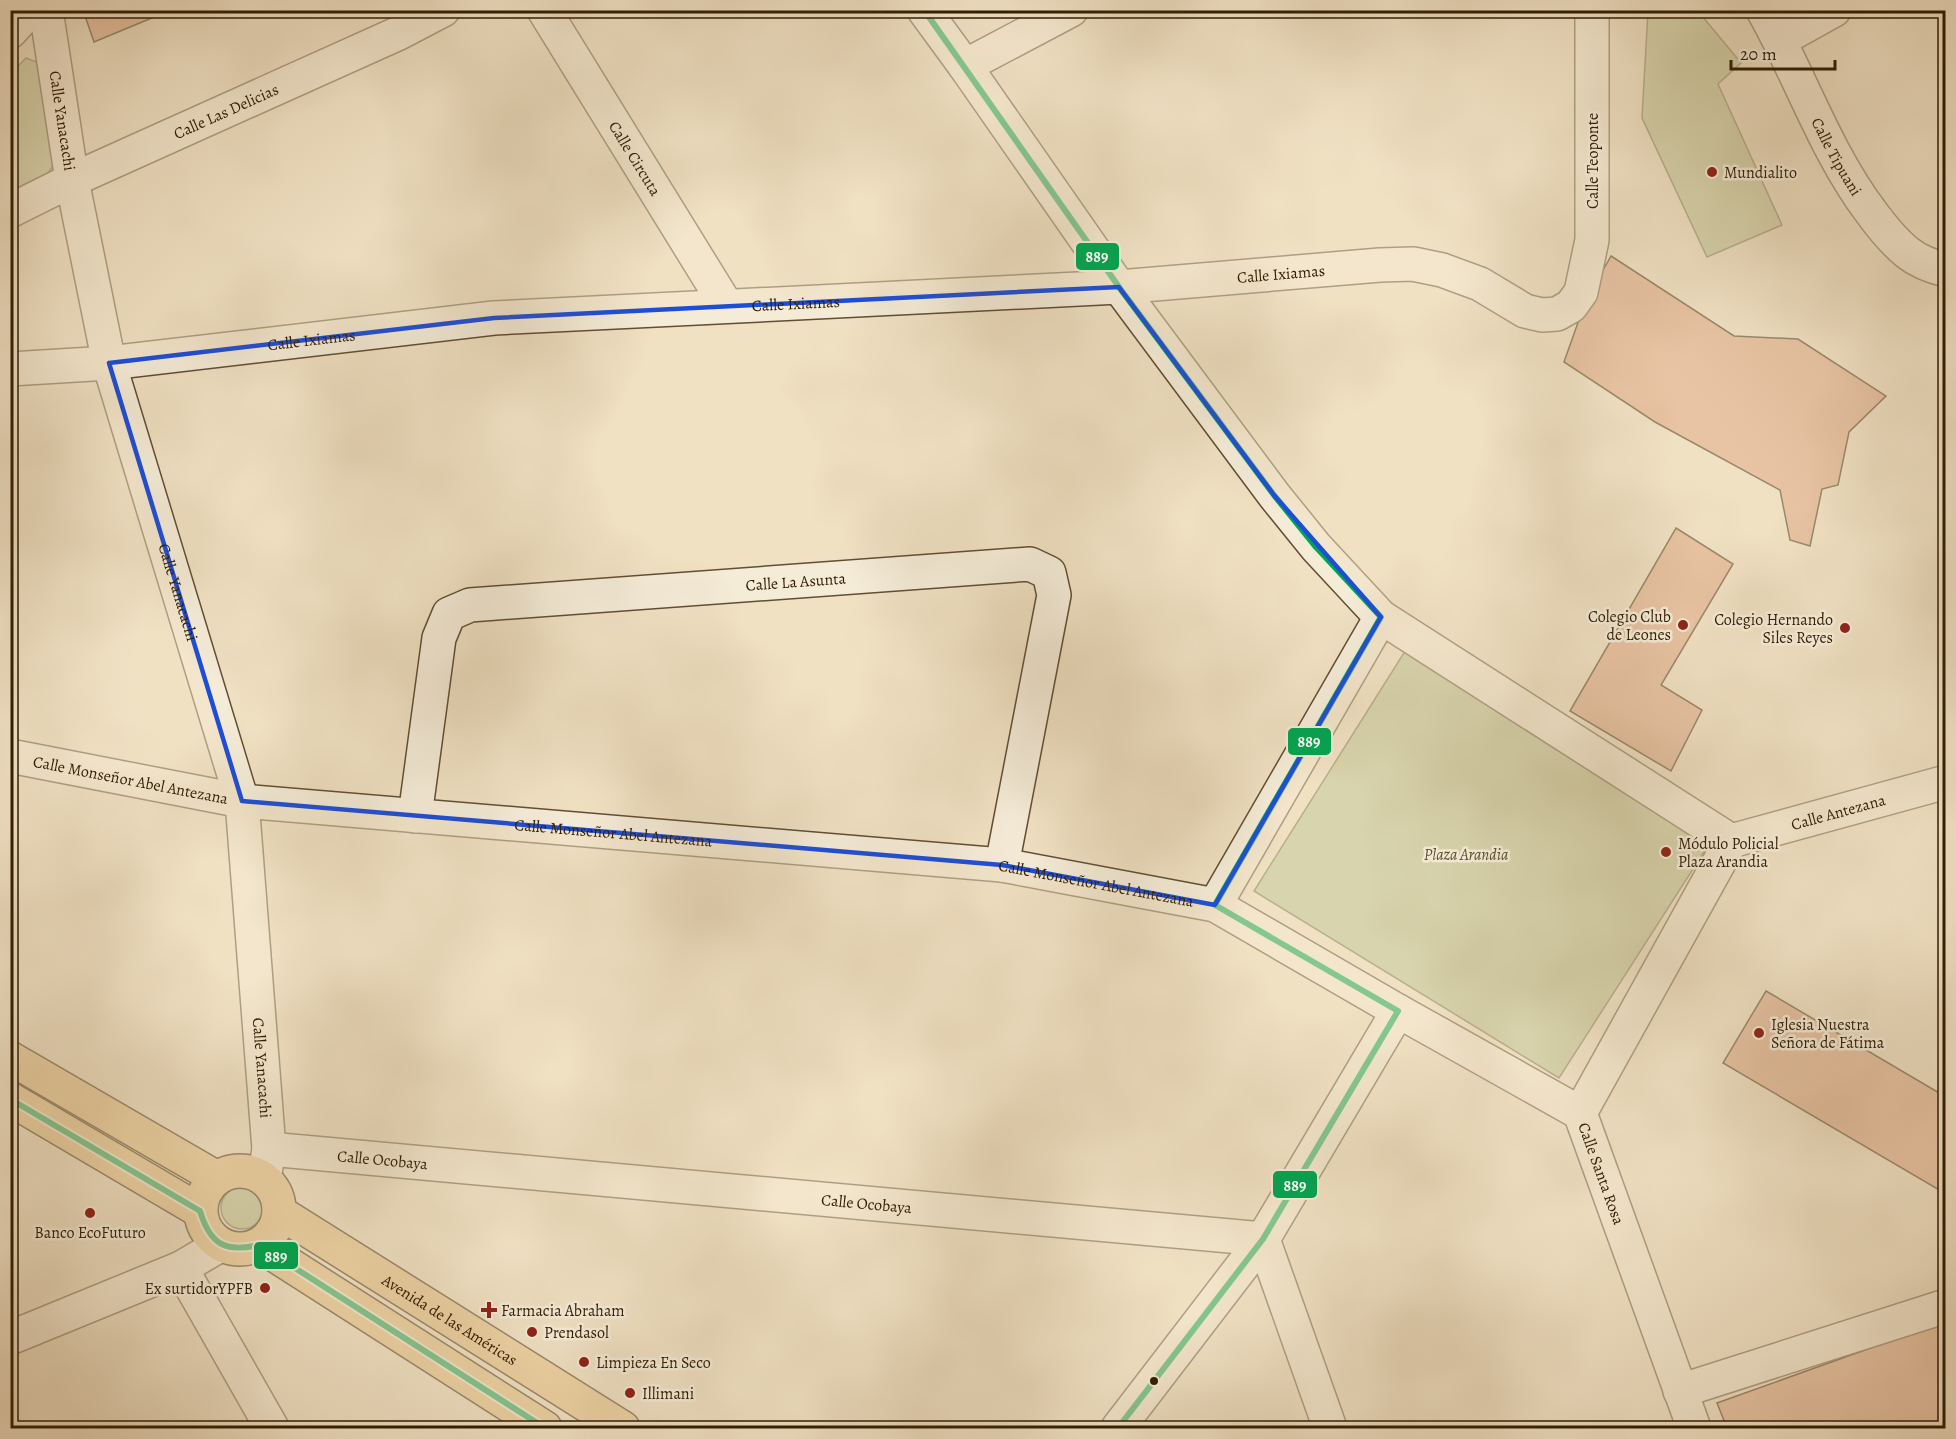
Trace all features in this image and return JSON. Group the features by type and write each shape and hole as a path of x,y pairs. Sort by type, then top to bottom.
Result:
{"main road":[{"path":"10,1058 217,1178"},
{"path":"10,1099 200,1211"},
{"path":"267,1164 279,1212 277,1226 270,1237 246,1250 220,1245 210,1236 203,1224 200,1211 202,1198 208,1187 228,1172 241,1170 253,1173 267,1164"},
{"name":"Avenida de las Américas","path":"279,1212 622,1428"},
{"path":"259,1245 545,1428"}],"street":[{"path":"10,32 30,10"},
{"name":"Calle Yanacachi","path":"46,10 72,180 109,363 242,801 267,1164"},
{"name":"Calle Las Delicias","path":"10,211 394,22 443,10"},
{"name":"Calle Circuta","path":"544,10 726,305"},
{"path":"924,10 1119,287 1274,495 1316,547 1381,617 1731,842 1580,1113"},
{"path":"965,66 1071,10"},
{"name":"Calle Teoponte","path":"1570,306 1581,292 1592,240 1592,10"},
{"name":"Calle Tipuani","path":"1763,10 1780,40 1826,139 1858,194 1884,230 1909,254 1946,270"},
{"path":"1780,40 1834,10"},
{"name":"Calle Ixiamas","path":"10,369 109,363 494,318 1119,287 1413,264 1442,270 1480,284 1526,311 1542,315 1557,314 1570,306"},
{"name":"Calle La Asunta","path":"415,816 439,638 450,614 470,605 1030,564 1049,573 1054,595 1002,866"},
{"path":"1215,905 1381,617"},
{"name":"Calle Monseñor Abel Antezana","path":"10,756 242,801 1002,866 1215,905 1398,1011"},
{"name":"Calle Antezana","path":"1731,842 1946,782"},
{"path":"1118,1428 1263,1239 1398,1011"},
{"name":"Calle Santa Rosa","path":"1398,1011 1580,1113 1694,1428"},
{"name":"Calle Ocobaya","path":"267,1164 1263,1239"},
{"path":"1263,1239 1330,1428"},
{"path":"10,1338 181,1268 220,1245"},
{"path":"181,1268 272,1428"},
{"path":"1680,1391 1946,1306"}],"highlighted area":[{"path":"1119,287 1274,495 1381,617 1215,905 1002,865 242,801 109,363 494,318"}],"green space":[{"name":"Mundialito","path":"1648,11 1698,11 1741,63 1718,84 1782,225 1707,257 1642,118"},
{"path":"26,58 42,64 58,159 48,173 11,191 10,74"},
{"name":"Plaza Arandia","path":"1407,648 1711,841 1559,1078 1254,891"},
{"path":"242,1187 257,1193 263,1208 257,1223 242,1229 227,1223 221,1208 227,1193"}],"building":[{"path":"83,10 171,10 94,42"},
{"path":"1611,256 1734,336 1798,339 1886,396 1849,432 1838,485 1822,489 1810,546 1790,540 1780,490 1655,422 1564,362 1586,300"},
{"path":"1676,528 1733,564 1661,685 1702,710 1671,771 1570,711"},
{"path":"1766,991 1946,1097 1946,1194 1723,1063"},
{"path":"1946,1321 1946,1428 1727,1428 1717,1403"}],"transit line":[{"name":"889","path":"924,10 1119,287 1274,495 1316,547 1381,617 1215,905 1398,1011 1263,1239 1118,1428"},
{"name":"889","path":"10,1099 200,1211 209,1231 220,1243 237,1248 259,1245 545,1428"}],"place":[{"name":"Mundialito","path":"1712,172"},
{"name":"Colegio Club de Leones","path":"1683,625"},
{"name":"Colegio Hernando Siles Reyes","path":"1845,628"},
{"name":"Módulo Policial Plaza Arandia","path":"1666,852"},
{"name":"Iglesia Nuestra Señora de Fátima","path":"1759,1033"},
{"name":"Banco EcoFuturo","path":"90,1213"},
{"name":"Ex surtidorYPFB","path":"265,1288"},
{"name":"Farmacia Abraham","path":"489,1310"},
{"name":"Prendasol","path":"532,1332"},
{"name":"Limpieza En Seco","path":"584,1362"},
{"name":"Illimani","path":"630,1393"}]}
